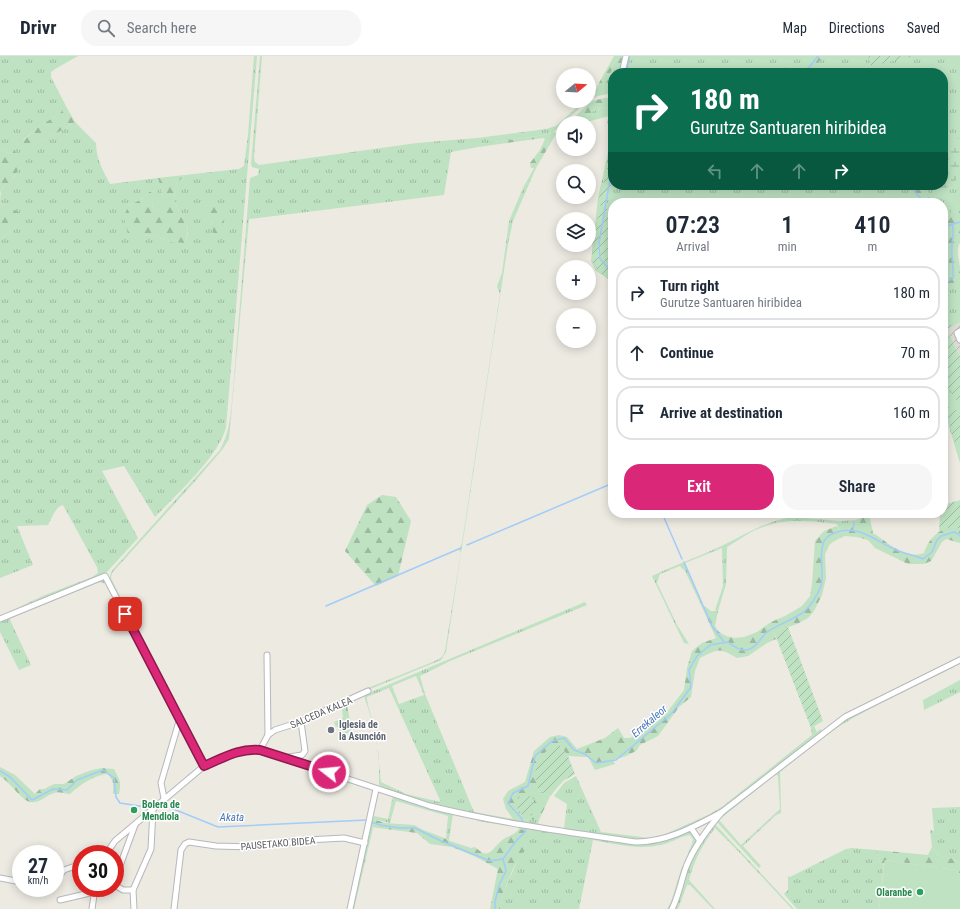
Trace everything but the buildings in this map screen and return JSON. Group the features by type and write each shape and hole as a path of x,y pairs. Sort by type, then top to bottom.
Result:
{"street":[{"path":"623,68 626,56"},
{"path":"958,332 960,340"},
{"path":"0,619 105,576 204,766"},
{"path":"260,750 268,735 268,655"},
{"path":"112,845 115,840 136,824 164,798 204,766 243,750 260,750 283,759 340,776 376,789 453,812 536,827 636,842 661,840 722,812 798,752 845,718 960,660"},
{"name":"SALCEDA KALEA","path":"268,735 275,730 301,722 368,691"},
{"path":"164,798 161,783 180,718"},
{"path":"283,759 302,755 305,751 301,722"},
{"path":"350,909 376,789"},
{"path":"134,909 133,890 151,849 153,809"},
{"path":"672,909 678,898 686,868 700,841 722,812"},
{"path":"124,855 136,824"},
{"path":"690,828 700,841"},
{"name":"PAUSETAKO BIDEA","path":"174,909 181,850 185,844 189,842 216,846 252,847 307,840 344,838 365,843"},
{"path":"0,878 12,880"},
{"path":"124,890 133,890"},
{"path":"60,900 72,897"},
{"path":"92,909 94,897"}],"shaded area":[{"path":"960,322 960,357 948,332 948,329"}],"green space":[{"path":"0,56 78,56 51,72 51,77 67,108 33,131 23,140 31,146 52,136 75,122 96,143 96,149 102,169 110,184 158,178 163,197 162,209 153,210 152,203 154,191 149,192 144,198 128,206 140,236 154,235 170,242 185,243 188,231 186,222 176,205 175,185 185,175 239,169 244,166 254,56 257,56 226,427 222,438 196,475 155,517 124,466 102,471 138,538 105,574 0,617 45,595 92,577 98,573 97,567 63,505 56,510 48,525 17,526 33,565 0,578 0,239 18,225 7,206 0,202 1,189 15,176 10,154 0,149","holes":["203,205 216,207 225,225 213,233 211,220"]},
{"path":"260,56 262,56 254,157 255,162 259,165 417,143 477,138 546,129 556,126 555,132 544,135 481,144 478,147 451,152 444,195 249,219 229,439 222,450 197,479 112,573 111,578 169,695 110,581 110,576 116,566 220,450 226,436 230,422 250,178 258,175 259,169 252,167 251,164"},
{"path":"614,56 624,56 622,66 617,68 608,68 608,77 601,90 596,90 596,88"},
{"path":"624,56 960,56 960,242 958,253 960,270 960,322 948,329 948,198 608,198 608,279 596,271 596,260 591,260 592,252 596,252 596,216 598,198 608,153 608,190 948,190 948,68 614,68"},
{"path":"816,56 822,56 821,60 813,66 813,68 779,68 789,65 803,65"},
{"path":"868,56 914,56 871,66"},
{"path":"608,77 608,94 596,97 596,90 601,89"},
{"path":"608,98 608,107 593,111 586,116 576,116 584,108 596,108 596,100"},
{"path":"608,107 608,116 596,120 596,116 586,116 593,111"},
{"path":"67,108 75,122 52,136 31,146 24,144 23,141 33,131"},
{"path":"576,108 580,108 571,116 567,116"},
{"path":"555,132 556,134 536,168 531,168 530,163 540,150 545,139 543,138 478,147 481,144 544,135"},
{"path":"960,138 960,174 948,187 948,159 951,140"},
{"path":"0,149 10,154 15,150 18,168 15,175 3,187 0,193"},
{"path":"608,162 608,190 610,193 605,204 608,210 608,279 596,268 596,260 592,259 592,252 596,252 596,224 600,207 599,197 602,193"},
{"path":"534,168 536,168 513,221 508,244 446,652 441,660 363,692 363,690 435,661 442,657 445,651 461,552 459,550 462,543 500,294 497,286 502,273 509,221 523,188"},
{"path":"185,175 175,185 175,200 179,211 186,222 188,230 185,243 170,242 154,235 140,236 128,234 124,217 128,206 144,198 149,192 155,191 152,203 153,210 161,209 163,197 158,178"},
{"path":"911,190 926,190 932,198 914,198"},
{"path":"960,199 960,242 957,254 960,274 948,289 948,280 950,277 948,217 950,215 952,205"},
{"path":"0,202 20,213 18,225 0,239"},
{"path":"202,205 216,206 225,225 221,235 217,239 213,233 211,220 202,214 200,210"},
{"path":"948,319 952,326 948,329"},
{"path":"948,332 960,357 960,463 948,423"},
{"path":"948,334 960,357 960,398 956,400 948,388"},
{"path":"948,406 949,408 953,406 956,411 958,410 960,413 960,440 955,443 948,421"},
{"path":"382,495 396,497 411,521 398,576 376,586 345,551 367,505"},
{"path":"960,500 960,529 949,528 939,532 940,518 948,518 948,504"},
{"path":"804,518 841,521 856,520 850,528 840,532 837,524 809,521 781,522 758,529 727,547 726,584 718,611 715,610 723,586 722,548 685,563 703,605 701,605 685,571 680,566 660,574 657,583 677,625 689,644 684,643 652,576 717,548 771,522 781,519"},
{"path":"869,518 873,533 897,549 910,554 917,555 924,553 933,537 948,528 954,527 960,529 960,543 946,539 942,542 931,561 924,564 908,564 875,548 868,540 845,536 838,539 830,544 825,554 826,578 822,595 814,611 808,618 797,624 774,632 776,639 767,643 748,656 737,658 726,652 718,650 700,658 695,671 691,697 679,707 658,736 640,745 636,751 613,760 615,764 595,770 588,757 568,756 560,746 539,791 550,796 539,820 513,819 506,809 503,799 508,791 525,782 534,751 550,737 559,735 567,737 577,749 605,738 618,728 624,738 630,738 647,729 665,715 684,690 687,668 692,651 702,643 716,638 701,605 711,611 718,611 715,626 719,632 726,636 735,638 744,637 757,632 771,622 802,606 810,596 815,541 824,531 837,526 840,532 850,528 856,520"},
{"path":"102,579 105,580 166,696 165,697 105,584 100,582 11,618 10,620 31,665 19,670 0,632 0,621"},
{"path":"585,602 587,605 450,661 420,676 425,694 474,812 513,819 539,820 538,825 442,807 396,793 379,785 379,763 381,782 406,794 440,802 389,688 367,697 376,734 377,747 374,727 364,695","holes":["416,676 424,695 399,704 392,686"]},
{"path":"788,627 823,721 811,728 774,632"},
{"path":"953,666 954,667 856,716 818,741 780,772 781,813 776,815 743,846 761,866 759,868 717,821 721,815 839,724 861,711","holes":["776,774 778,776 780,809 741,845 719,820"]},
{"path":"960,680 960,692 924,710 923,700"},
{"path":"347,706 352,730 338,739 338,733 340,732 334,722 343,718 342,708"},
{"path":"814,726 817,732 820,729 822,731 721,810 665,837 641,840 628,839 564,829 567,804 554,796 564,783 576,776 601,832 650,838 661,836 710,814 723,806 812,735 811,728"},
{"path":"555,745 560,746 568,756 575,774 563,781 550,796 539,791 536,779 536,765 540,757"},
{"path":"0,767 15,775 35,794 40,789 44,789 54,784 64,784 76,776 102,768 114,769 119,778 120,790 119,794 113,794 112,781 110,776 107,774 87,781 70,794 56,792 39,801 32,802 23,798 0,776"},
{"path":"527,795 534,799 534,804 532,815 525,817 519,811 517,804 518,797"},
{"path":"393,796 435,810 453,814 449,840 446,839 448,816 396,801 390,823 373,819 374,816 388,819"},
{"path":"960,807 960,865 954,859 937,855 932,847 930,830 934,831 932,808"},
{"path":"373,819 385,823 414,825 450,841 471,848 475,847 486,854 489,853 502,840 519,829 531,831 526,846 513,869 504,891 500,909 490,909 498,869 476,857 452,847 430,844 417,833 371,827"},
{"path":"477,819 632,844 647,844 661,841 675,837 689,830 695,836 697,842 676,896 669,909 667,909 671,902 681,870 692,844 693,839 690,835 661,845 644,847 627,846 593,840 579,909 500,909 504,891 531,831 519,829 519,827 477,821"},
{"path":"714,823 794,909 792,909 715,828 699,852 689,880 715,909 713,909 690,885 687,885 678,909 675,909 692,858"},
{"path":"371,827 373,828 354,909 352,909"},
{"path":"932,847 937,855 954,859 960,865 960,875 956,870 885,860 884,865 880,863 876,850 928,855"},
{"path":"846,849 876,850 880,863 884,865 879,909 797,909 784,894 788,890 788,876 790,877"},
{"name":"Olaranbe","path":"885,860 956,870 960,875 960,909 879,909"}],"waterway":[{"path":"628,68 629,56"},
{"path":"809,68 818,56"},
{"path":"608,190 599,243 600,259 608,268"},
{"path":"914,190 920,198"},
{"path":"948,226 960,222"},
{"path":"948,282 953,278 952,224"},
{"path":"467,545 608,485"},
{"path":"664,518 682,559"},
{"path":"853,530 854,522"},
{"name":"Errekaleor","path":"524,824 521,818 508,803 513,793 528,786 535,756 552,741 564,738 574,750 585,754 596,763 616,760 672,713 691,687 689,670 697,656 710,645 728,642 742,650 750,649 756,645 767,632 806,610 815,598 821,586 821,559 823,545 825,539 830,535 839,531 855,531 869,536 896,550 923,559 932,552 937,540 941,536 954,532 960,535"},
{"path":"326,606 461,548"},
{"path":"684,562 712,626 724,642"},
{"name":"Akata","path":"0,771 10,777 32,800 53,789 67,790 77,780 103,770 114,778 116,797 120,803 152,807"},
{"name":"Akata","path":"160,806 166,806 218,827 367,820"},
{"name":"Akata","path":"371,822 400,828 415,828 441,841 490,861 503,859"},
{"name":"Errekaleor","path":"495,909 499,885 506,871 503,859 516,841 526,831 525,828"}],"place":[{"name":"Iglesia de la Asunción","path":"331,730"},
{"name":"Bolera de Mendiola","path":"134,810"},
{"name":"Olaranbe","path":"920,892"}],"route":[{"path":"125,614 204,766 235,752 243,750 260,750 283,759 329,772"}]}
